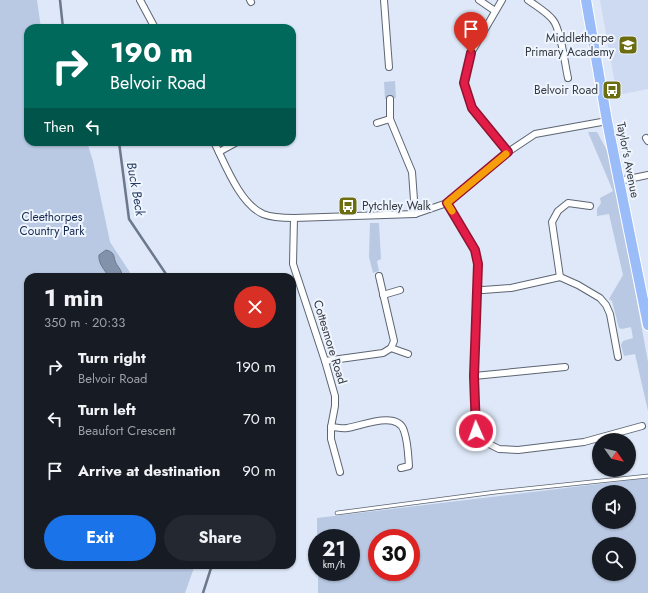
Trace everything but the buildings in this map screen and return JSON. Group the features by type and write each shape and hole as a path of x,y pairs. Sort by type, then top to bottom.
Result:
{"main road":[{"name":"Taylor's Avenue","path":"586,0 607,121 648,325"}],"street":[{"path":"140,0 153,24"},
{"path":"384,0 389,67"},
{"path":"479,0 495,11"},
{"path":"502,0 471,53 464,83 472,108 508,152"},
{"path":"528,0 554,20 568,78"},
{"path":"390,99 390,119 412,172 415,214"},
{"path":"377,123 390,119"},
{"path":"216,146 242,196 252,207 265,215 294,218 415,214 447,203 508,152 535,134 607,121"},
{"path":"219,152 230,146"},
{"path":"619,181 648,175"},
{"path":"447,203 475,250 478,264 474,376 476,431 483,441 499,449 518,450 584,442 642,426"},
{"path":"560,277 552,222 558,211 568,203 590,206"},
{"name":"Cottesmore Road","path":"294,218 293,264 325,360 335,396 331,439 340,472"},
{"path":"325,360 383,353 391,348 394,341 379,276"},
{"path":"477,288 483,290 512,288 560,277 592,293 600,298 606,305 610,314 618,357"},
{"path":"383,295 400,290"},
{"path":"391,348 408,354"},
{"path":"474,376 565,367"},
{"path":"331,427 345,428 379,421 394,421 401,424 404,430 409,466 401,468"}],"lane":[{"path":"337,513 496,492 648,476"}],"shaded area":[{"name":"Middlethorpe Primary Academy","path":"600,0 648,0 648,89 617,95"},
{"path":"106,250 112,252 122,273 107,273 101,264 99,255"}],"green space":[{"name":"Cleethorpes Country Park","path":"0,0 37,0 40,24 24,24 24,146 88,146 93,161 110,242 130,273 24,273 24,569 194,569 185,593 0,593"},
{"path":"395,81 396,98 385,99 384,82"},
{"path":"588,132 597,132 611,158 620,197 648,362 648,411 635,354 624,356 621,345 623,341 633,338 631,327 622,329 619,328 612,301 609,299 623,275 609,214 597,216 597,209 601,203 600,198 613,191"},
{"path":"370,223 379,223 381,259 377,261 379,271 373,273 369,257"},
{"path":"648,478 648,593 318,593 318,581 360,581 360,529 317,529 317,518"}],"waterway":[{"name":"Buck Beck","path":"60,0 63,24"},
{"name":"Buck Beck","path":"120,146 129,219 165,273"},
{"name":"Buck Beck","path":"203,593 211,569"}],"slow traffic":[{"path":"452,211 447,203 506,154"}],"place":[{"name":"Middlethorpe Primary Academy","path":"628,45"},
{"name":"Belvoir Road","path":"612,90"},
{"name":"Pytchley Walk","path":"348,206"}],"route":[{"path":"471,53 464,83 472,108 508,152 447,203 475,250 478,264 474,376 476,431"}]}
